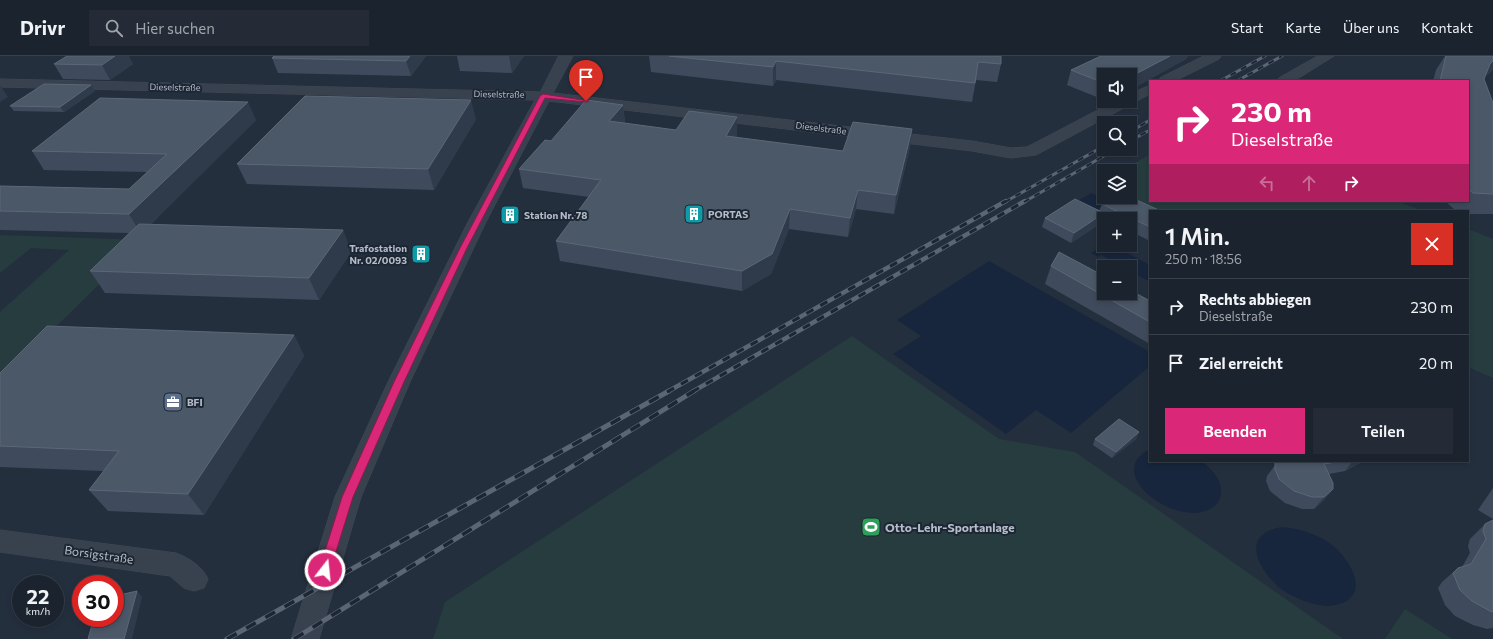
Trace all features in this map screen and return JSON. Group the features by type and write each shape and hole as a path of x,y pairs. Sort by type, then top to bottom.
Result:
{"street":[{"path":"305,639 348,497 399,382 464,248 543,96 566,56"},
{"path":"1167,80 1214,56"},
{"path":"1286,80 1327,56"},
{"name":"Dieselstraße","path":"0,83 543,96 964,145 1011,153 1030,152 1113,108"},
{"path":"1137,96 1149,90"},
{"name":"Borsigstraße","path":"0,541 176,565 194,579"}],"green space":[{"path":"1149,155 1149,202 1400,202 1420,210 1149,210 1149,217 1123,204 1137,204 1137,164 1134,164"},
{"path":"1469,229 1493,239 1493,378 1469,367"},
{"path":"0,235 144,240 0,382 0,312 69,250 31,248 0,273"},
{"name":"Otto-Lehr-Sportanlage","path":"852,336 999,439 1075,452 1343,639 433,639 445,602"},
{"path":"1405,609 1452,639 1385,639"}],"water":[{"path":"1091,193 1097,196 1097,204 1115,204 1103,212 1097,212 1097,216 1093,219 1068,207"},
{"path":"1097,249 1097,252 1125,252 1149,264 1149,281 1137,275 1137,260 1110,260 1101,255 1098,257 1091,253"},
{"path":"989,261 1149,351 1149,367 1071,433 1036,410 1006,434 893,354 921,336 897,320"},
{"path":"1149,450 1149,462 1202,462 1216,475 1218,479 1221,489 1220,499 1217,504 1208,510 1194,513 1178,511 1162,504 1148,494 1138,483 1134,471 1137,459"},
{"path":"1283,527 1311,533 1330,543 1336,548 1351,567 1354,575 1356,583 1352,596 1345,602 1339,604 1329,606 1321,605 1310,603 1294,597 1275,583 1261,564 1257,554 1257,545 1260,537 1269,531"}],"building":[{"path":"67,56 115,56 102,65 54,64"},
{"path":"274,56 410,56 406,61 272,58"},
{"path":"669,56 1001,56 1001,64 978,62 975,83 776,61 773,67"},
{"path":"1101,56 1170,56 1137,73 1137,68 1097,68 1097,80 1071,70"},
{"path":"1446,56 1493,56 1493,61 1490,64 1484,79 1493,103 1493,194 1473,193 1469,190 1469,80 1440,80"},
{"path":"44,84 91,85 60,107 10,106"},
{"path":"305,96 471,100 428,169 237,164"},
{"path":"100,98 248,102 129,214 0,211 0,186 129,189 167,154 32,151"},
{"path":"586,100 623,105 609,121 676,130 689,111 737,117 726,136 843,151 853,122 912,129 896,195 858,190 850,218 790,209 772,254 742,271 556,241 601,180 519,169 545,140 551,141"},
{"path":"1075,199 1102,212 1097,212 1097,218 1074,233 1045,218"},
{"path":"1137,200 1159,210 1149,210 1149,227 1137,221 1137,212 1119,212 1102,204 1137,204"},
{"path":"139,224 343,230 309,278 90,271"},
{"path":"1059,252 1097,272 1097,292 1051,266"},
{"path":"1137,294 1149,300 1149,321 1111,300 1137,300"},
{"path":"47,326 294,335 188,494 89,490 119,451 0,446 0,373"},
{"path":"1119,419 1139,432 1116,452 1095,439"},
{"path":"1336,462 1324,464 1333,483 1333,489 1324,497 1312,497 1294,491 1279,479 1275,469 1275,463"},
{"path":"1493,520 1493,612 1472,601 1460,590 1453,573 1458,568 1471,564 1486,539 1483,531 1485,524"},
{"path":"137,591 124,639 88,639 91,627 124,627 124,594"}],"railway":[{"path":"1222,80 1265,56"},
{"path":"1239,80 1282,56"},
{"path":"1137,128 1149,121"},
{"path":"1137,137 1149,131"},
{"path":"1005,202 1097,150"},
{"path":"1024,202 1104,156"},
{"path":"667,392 1006,201"},
{"path":"692,392 1025,201"},
{"path":"227,639 669,391"},
{"path":"294,639 694,391"}],"place":[{"name":"PORTAS","path":"694,214"},
{"name":"Station Nr. 78","path":"510,215"},
{"name":"Trafostation Nr. 02/0093","path":"421,254"},
{"name":"BFI","path":"173,402"},
{"name":"Otto-Lehr-Sportanlage","path":"871,527"}],"route":[{"path":"325,570 348,497 399,382 489,198 543,96 586,101"}]}
